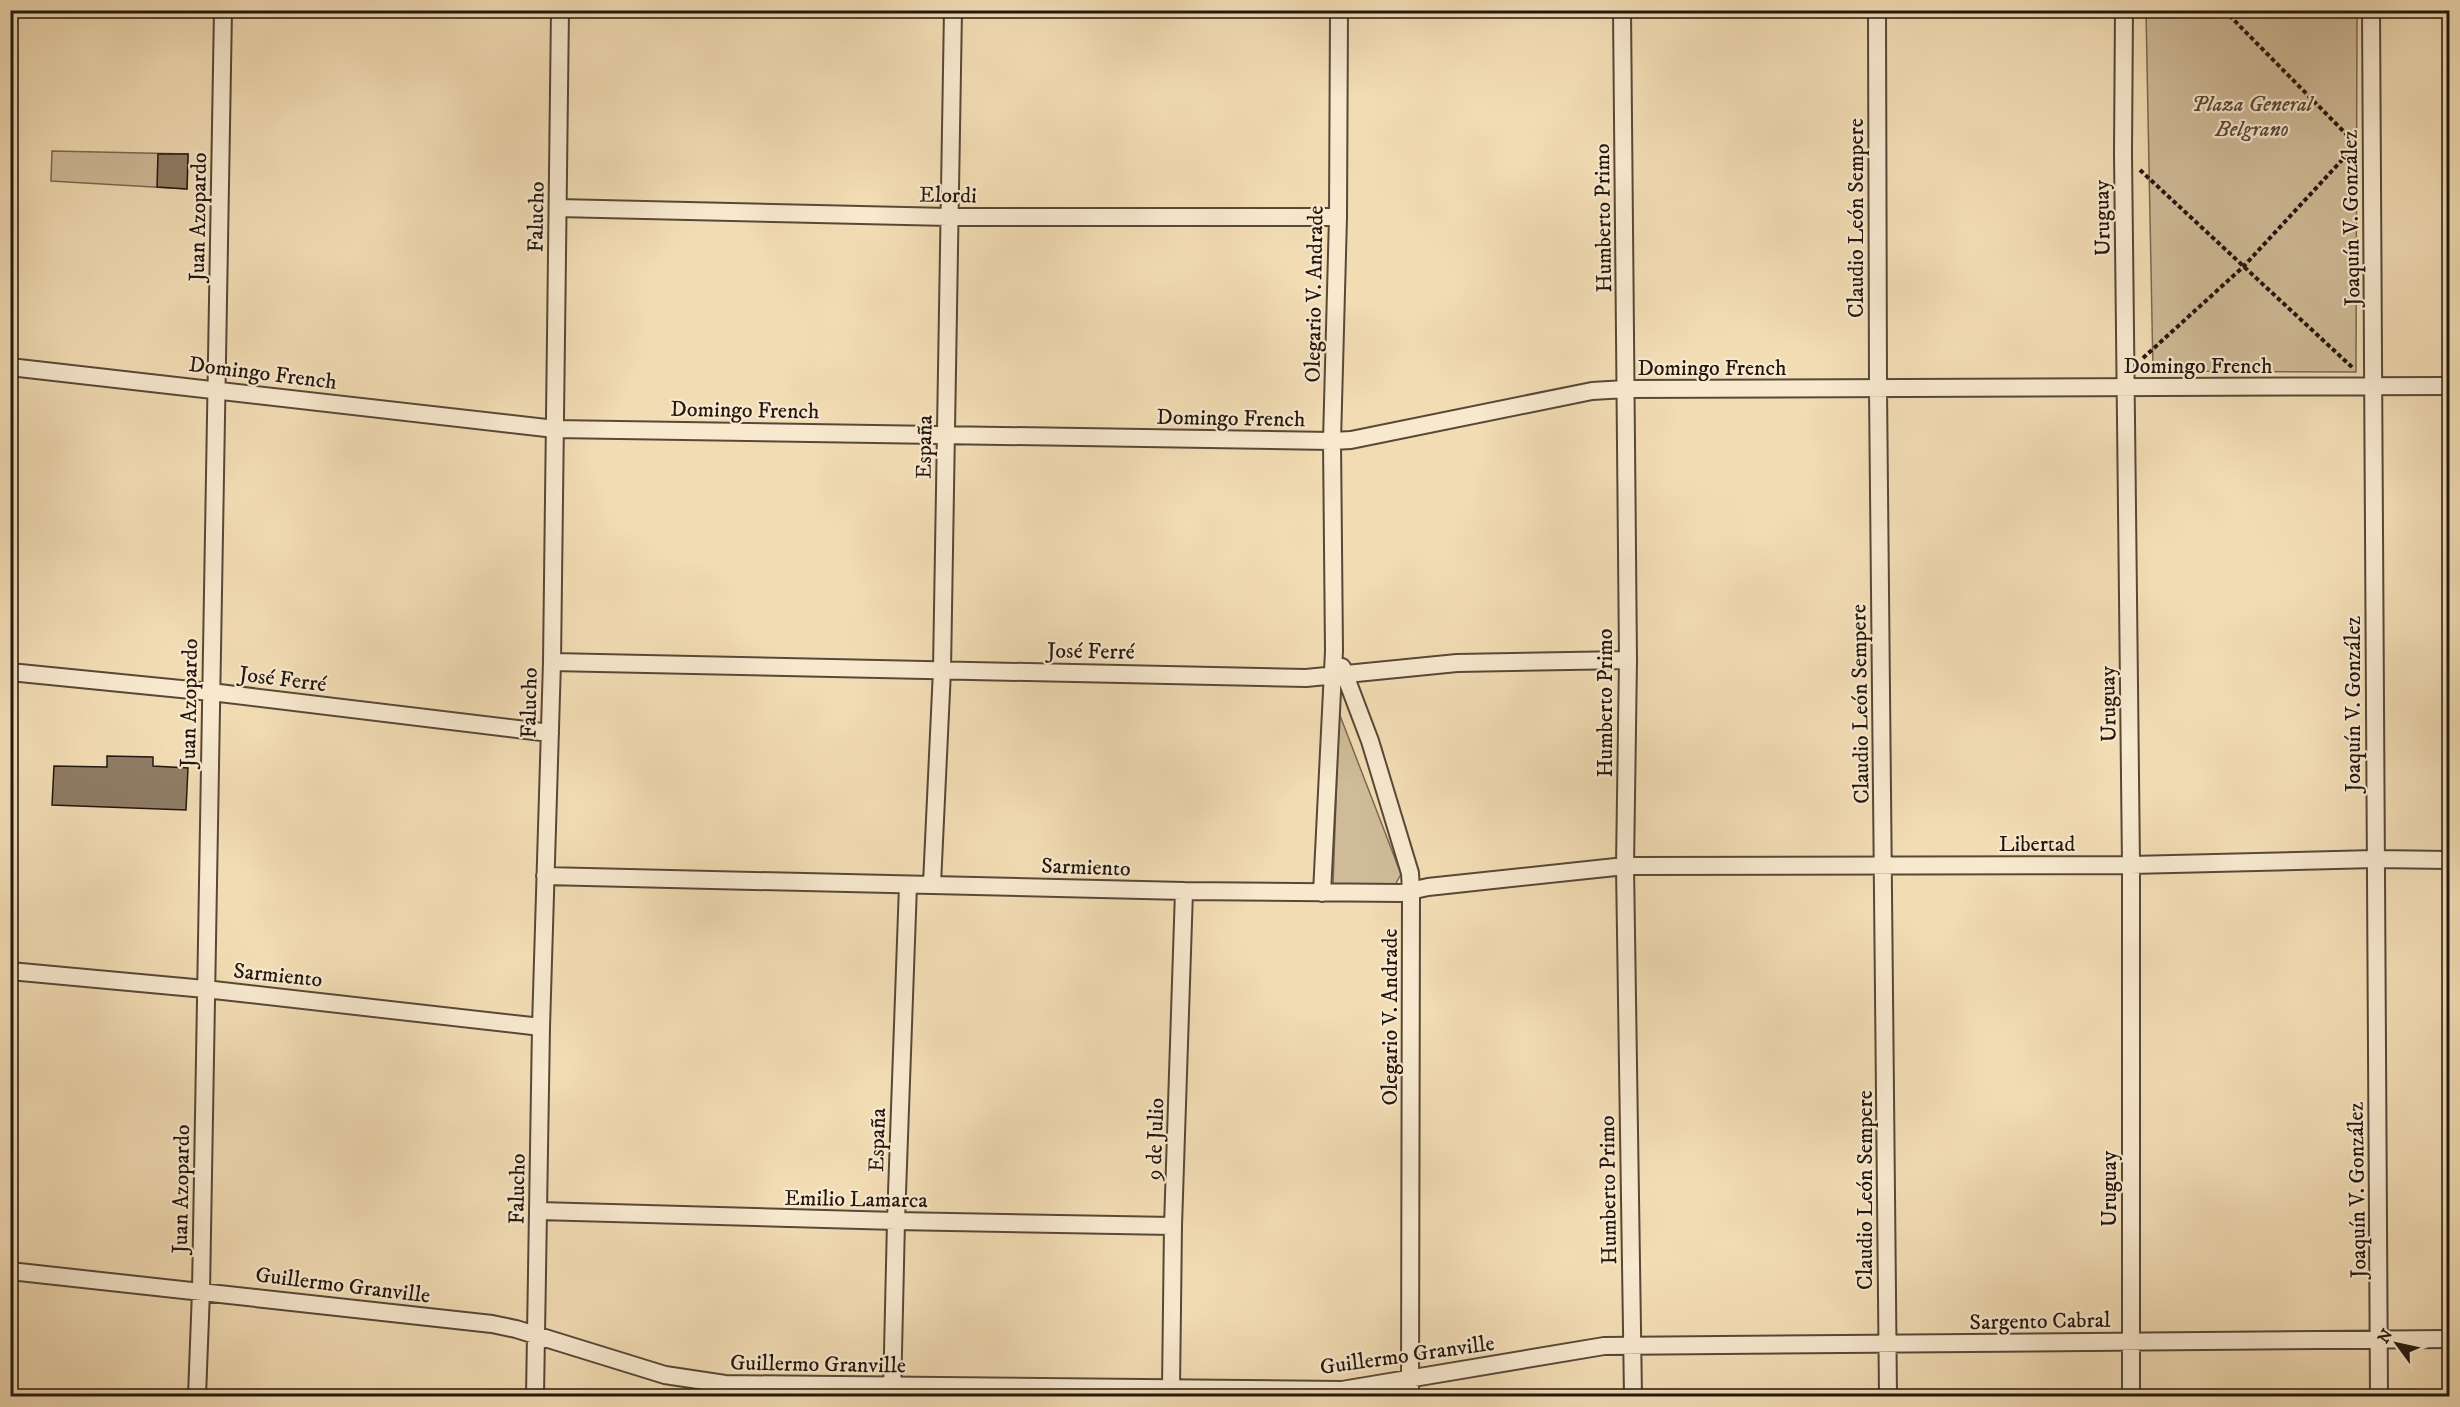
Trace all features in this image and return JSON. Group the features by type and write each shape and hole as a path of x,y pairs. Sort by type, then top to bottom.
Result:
{"street":[{"name":"Juan Azopardo","path":"197,1396 201,1291 223,10"},
{"name":"Falucho","path":"535,1396 541,1027 552,662 560,10"},
{"name":"España","path":"932,884 942,670 953,10"},
{"name":"Olegario V. Andrade","path":"1339,10 1338,217 1332,441 1334,651 1338,676 1386,796 1410,873 1410,1396"},
{"name":"Humberto Primo","path":"1622,10 1628,660 1625,866 1632,1396"},
{"name":"Claudio León Sempere","path":"1877,10 1878,389 1888,1396"},
{"name":"Uruguay","path":"2124,10 2123,153 2131,865 2131,1396"},
{"name":"Joaquín V. González","path":"2371,10 2375,388 2375,859 2379,1396"},
{"name":"Elordi","path":"558,208 949,217 1338,217"},
{"name":"Domingo French","path":"10,367 555,429 1332,441 1351,440 1592,391 1626,389 1878,389 2125,381 2375,388 2450,387"},
{"name":"José Ferré","path":"552,662 1306,678 1457,663 1628,660"},
{"name":"José Ferré","path":"10,672 211,692 550,733"},
{"name":"Olegario V. Andrade","path":"1322,893 1338,676"},
{"name":"Libertad","path":"1625,866 2131,865 2375,859 2450,860"},
{"name":"Sarmiento","path":"545,876 1322,893 1411,891 1428,887 1625,866"},
{"name":"España","path":"892,1392 908,885"},
{"name":"9 de Julio","path":"1171,1388 1173,1226 1184,891"},
{"name":"Sarmiento","path":"10,971 205,989 541,1027"},
{"name":"Emilio Lamarca","path":"539,1211 1173,1226"},
{"name":"Guillermo Granville","path":"10,1271 492,1324 536,1335 665,1375 695,1381 892,1392 1171,1388 1342,1390 1581,1349 1632,1346"},
{"name":"Sargento Cabral","path":"1632,1346 2450,1339"}],"path":[{"path":"2125,381 2243,267 2356,144 2224,10"},
{"path":"2123,153 2375,388"}],"green space":[{"name":"Plaza General Belgrano","path":"2146,11 2357,11 2356,372 2153,371"},
{"path":"52,151 188,154 187,189 51,181"},
{"path":"1339,713 1401,874 1395,885 1333,885"}],"building":[{"path":"158,154 188,154 187,189 157,187"},
{"path":"107,756 153,757 153,766 188,768 186,810 52,805 54,766 107,767"}]}
